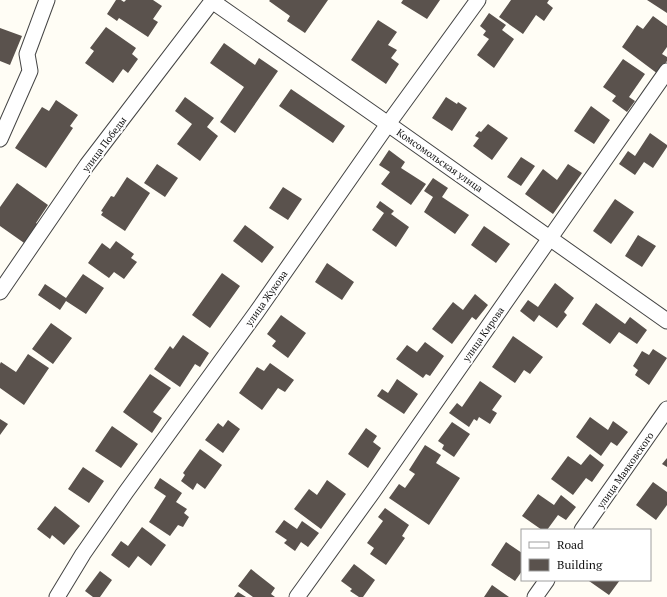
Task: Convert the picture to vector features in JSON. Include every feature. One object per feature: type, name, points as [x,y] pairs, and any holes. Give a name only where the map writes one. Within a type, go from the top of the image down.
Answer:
[{"type":"street","points":[[0,140],[30,71],[27,54],[47,0]]},
{"type":"street","name":"улица Жукова","points":[[57,597],[83,554],[126,492],[256,313],[388,124],[478,0]]},
{"type":"street","name":"Комсомольская улица","points":[[212,1],[667,321]]},
{"type":"street","name":"улица Победы","points":[[0,292],[87,165],[212,1]]},
{"type":"street","name":"улица Кирова","points":[[297,597],[372,493],[667,71]]},
{"type":"street","name":"улица Маяковского","points":[[583,529],[667,409]]},
{"type":"street","points":[[535,597],[546,581]]},
{"type":"building","points":[[116,0],[121,0],[124,2],[126,0],[153,0],[162,6],[153,19],[158,22],[148,37],[119,18],[117,21],[107,14]]},
{"type":"building","points":[[328,0],[305,33],[287,21],[290,16],[269,1]]},
{"type":"building","points":[[403,0],[440,0],[427,19],[401,3]]},
{"type":"building","points":[[511,0],[549,0],[547,3],[553,8],[544,21],[536,15],[523,34],[499,17]]},
{"type":"building","points":[[647,0],[667,0],[667,13]]},
{"type":"building","points":[[489,13],[506,25],[502,30],[514,39],[494,68],[477,55],[489,39],[483,35],[486,31],[480,26]]},
{"type":"building","points":[[653,16],[667,26],[667,47],[662,54],[667,57],[667,61],[658,74],[622,47],[637,25],[643,29]]},
{"type":"building","points":[[378,20],[397,32],[388,45],[397,50],[391,58],[399,64],[386,84],[351,60]]},
{"type":"building","points":[[106,27],[136,48],[132,54],[138,59],[128,73],[123,69],[113,83],[85,63],[94,51],[90,48]]},
{"type":"building","points":[[0,28],[22,36],[10,65],[0,61]]},
{"type":"building","points":[[224,43],[255,65],[259,58],[278,71],[235,133],[220,122],[244,87],[210,63]]},
{"type":"building","points":[[623,59],[645,74],[629,97],[635,101],[627,112],[612,101],[616,96],[603,87]]},
{"type":"building","points":[[291,89],[345,126],[333,143],[279,106]]},
{"type":"building","points":[[185,97],[214,118],[207,127],[218,136],[200,161],[177,144],[192,124],[175,111]]},
{"type":"building","points":[[446,97],[467,108],[452,131],[432,118]]},
{"type":"building","points":[[56,100],[78,115],[70,126],[73,128],[46,168],[15,148],[42,107],[49,111]]},
{"type":"building","points":[[591,106],[610,120],[594,144],[574,131]]},
{"type":"building","points":[[488,124],[508,138],[492,160],[473,146],[479,138],[475,136]]},
{"type":"building","points":[[650,133],[667,145],[667,147],[653,168],[644,162],[635,175],[619,164],[628,151],[635,156]]},
{"type":"building","points":[[389,150],[405,162],[401,168],[426,184],[411,205],[381,184],[390,172],[379,165]]},
{"type":"building","points":[[521,157],[535,166],[521,186],[507,177]]},
{"type":"building","points":[[157,164],[178,178],[165,197],[144,183]]},
{"type":"building","points":[[568,164],[582,173],[553,214],[525,194],[543,169],[557,180]]},
{"type":"building","points":[[127,177],[150,193],[125,231],[101,215],[103,212],[101,211],[111,196],[114,197]]},
{"type":"building","points":[[433,178],[448,188],[442,197],[469,215],[455,234],[424,212],[433,197],[424,191]]},
{"type":"building","points":[[17,183],[48,205],[36,223],[40,226],[27,245],[0,226],[0,207]]},
{"type":"building","points":[[283,187],[302,199],[288,220],[269,208]]},
{"type":"building","points":[[615,199],[634,212],[611,244],[593,231]]},
{"type":"building","points":[[380,201],[394,211],[391,214],[409,227],[396,247],[372,230],[384,213],[376,207]]},
{"type":"building","points":[[245,225],[274,247],[262,263],[233,241]]},
{"type":"building","points":[[484,226],[510,244],[496,263],[471,245]]},
{"type":"building","points":[[638,235],[656,246],[642,267],[625,256]]},
{"type":"building","points":[[116,241],[134,254],[131,258],[137,262],[124,279],[114,272],[109,278],[88,263],[102,243],[110,249]]},
{"type":"building","points":[[327,263],[354,282],[342,300],[315,282]]},
{"type":"building","points":[[222,273],[240,286],[210,328],[192,315]]},
{"type":"building","points":[[83,274],[104,288],[86,314],[66,301],[60,310],[38,295],[45,284],[66,298]]},
{"type":"building","points":[[555,283],[574,298],[564,312],[567,315],[557,328],[539,315],[534,322],[520,311],[528,300],[538,307]]},
{"type":"building","points":[[475,294],[488,305],[476,320],[472,317],[452,344],[432,329],[453,302],[463,310]]},
{"type":"building","points":[[596,303],[625,324],[630,317],[647,330],[637,344],[619,332],[610,344],[582,324]]},
{"type":"building","points":[[281,315],[306,333],[288,358],[272,346],[276,341],[267,334]]},
{"type":"building","points":[[51,323],[72,338],[53,364],[32,349]]},
{"type":"building","points":[[183,335],[209,353],[200,367],[195,364],[180,387],[154,369],[170,346],[173,349]]},
{"type":"building","points":[[513,336],[543,357],[530,374],[524,370],[515,383],[492,367]]},
{"type":"building","points":[[425,342],[444,356],[430,376],[426,374],[423,378],[396,359],[407,345],[417,352]]},
{"type":"building","points":[[653,349],[667,358],[649,385],[635,375],[638,370],[633,366],[642,351],[649,355]]},
{"type":"building","points":[[28,354],[49,368],[24,405],[0,388],[0,364],[1,362],[16,372]]},
{"type":"building","points":[[270,363],[294,380],[285,392],[278,388],[262,410],[239,393],[257,367],[264,371]]},
{"type":"building","points":[[150,374],[171,388],[153,412],[162,418],[152,433],[123,412]]},
{"type":"building","points":[[397,379],[418,394],[404,414],[377,396],[382,389],[388,393]]},
{"type":"building","points":[[480,381],[502,396],[492,410],[497,413],[490,424],[479,417],[477,421],[474,419],[469,427],[449,413],[457,403],[462,407]]},
{"type":"building","points":[[590,417],[608,430],[613,421],[628,432],[617,446],[611,442],[601,456],[576,437]]},
{"type":"building","points":[[0,419],[8,424],[0,435]]},
{"type":"building","points":[[228,420],[240,429],[223,453],[205,440],[218,423],[223,427]]},
{"type":"building","points":[[452,422],[470,434],[454,457],[442,449],[444,445],[438,441]]},
{"type":"building","points":[[112,426],[138,444],[121,468],[95,451]]},
{"type":"building","points":[[366,428],[377,436],[373,442],[381,448],[368,468],[348,454]]},
{"type":"building","points":[[425,445],[441,455],[436,463],[460,478],[429,525],[389,498],[399,484],[405,488],[415,474],[409,470]]},
{"type":"building","points":[[200,449],[222,465],[205,489],[197,483],[193,490],[181,481],[185,475],[183,473]]},
{"type":"building","points":[[590,454],[604,465],[592,482],[586,478],[573,495],[551,479],[568,456],[581,465]]},
{"type":"building","points":[[667,458],[667,467],[662,464]]},
{"type":"building","points":[[83,467],[104,481],[89,503],[68,489]]},
{"type":"building","points":[[160,478],[182,493],[176,502],[187,509],[184,513],[189,517],[183,527],[178,525],[170,536],[149,522],[166,496],[154,488]]},
{"type":"building","points":[[327,480],[346,494],[321,529],[294,509],[309,489],[317,495]]},
{"type":"building","points":[[653,482],[667,492],[667,505],[656,520],[636,505]]},
{"type":"building","points":[[538,494],[554,505],[561,495],[576,507],[566,520],[558,515],[548,529],[541,529],[522,516]]},
{"type":"building","points":[[55,506],[80,526],[64,545],[52,535],[50,539],[37,529]]},
{"type":"building","points":[[385,508],[409,525],[402,536],[405,538],[386,565],[370,554],[374,548],[367,543],[383,521],[378,517]]},
{"type":"building","points":[[284,520],[297,529],[302,521],[319,533],[308,547],[301,542],[295,551],[284,543],[287,540],[275,532]]},
{"type":"building","points":[[142,527],[166,545],[151,566],[138,556],[129,568],[111,555],[121,541],[128,546]]},
{"type":"building","points":[[506,542],[521,552],[521,572],[515,581],[491,565]]},
{"type":"building","points":[[354,564],[375,580],[363,597],[359,597],[350,591],[352,589],[341,581]]},
{"type":"building","points":[[251,569],[275,588],[271,594],[275,597],[253,597],[238,586]]},
{"type":"building","points":[[100,571],[112,580],[100,597],[93,597],[85,591]]},
{"type":"building","points":[[589,581],[619,581],[609,595]]},
{"type":"building","points":[[492,585],[509,597],[484,597]]},
{"type":"building","points":[[238,592],[246,597],[234,597]]}]
